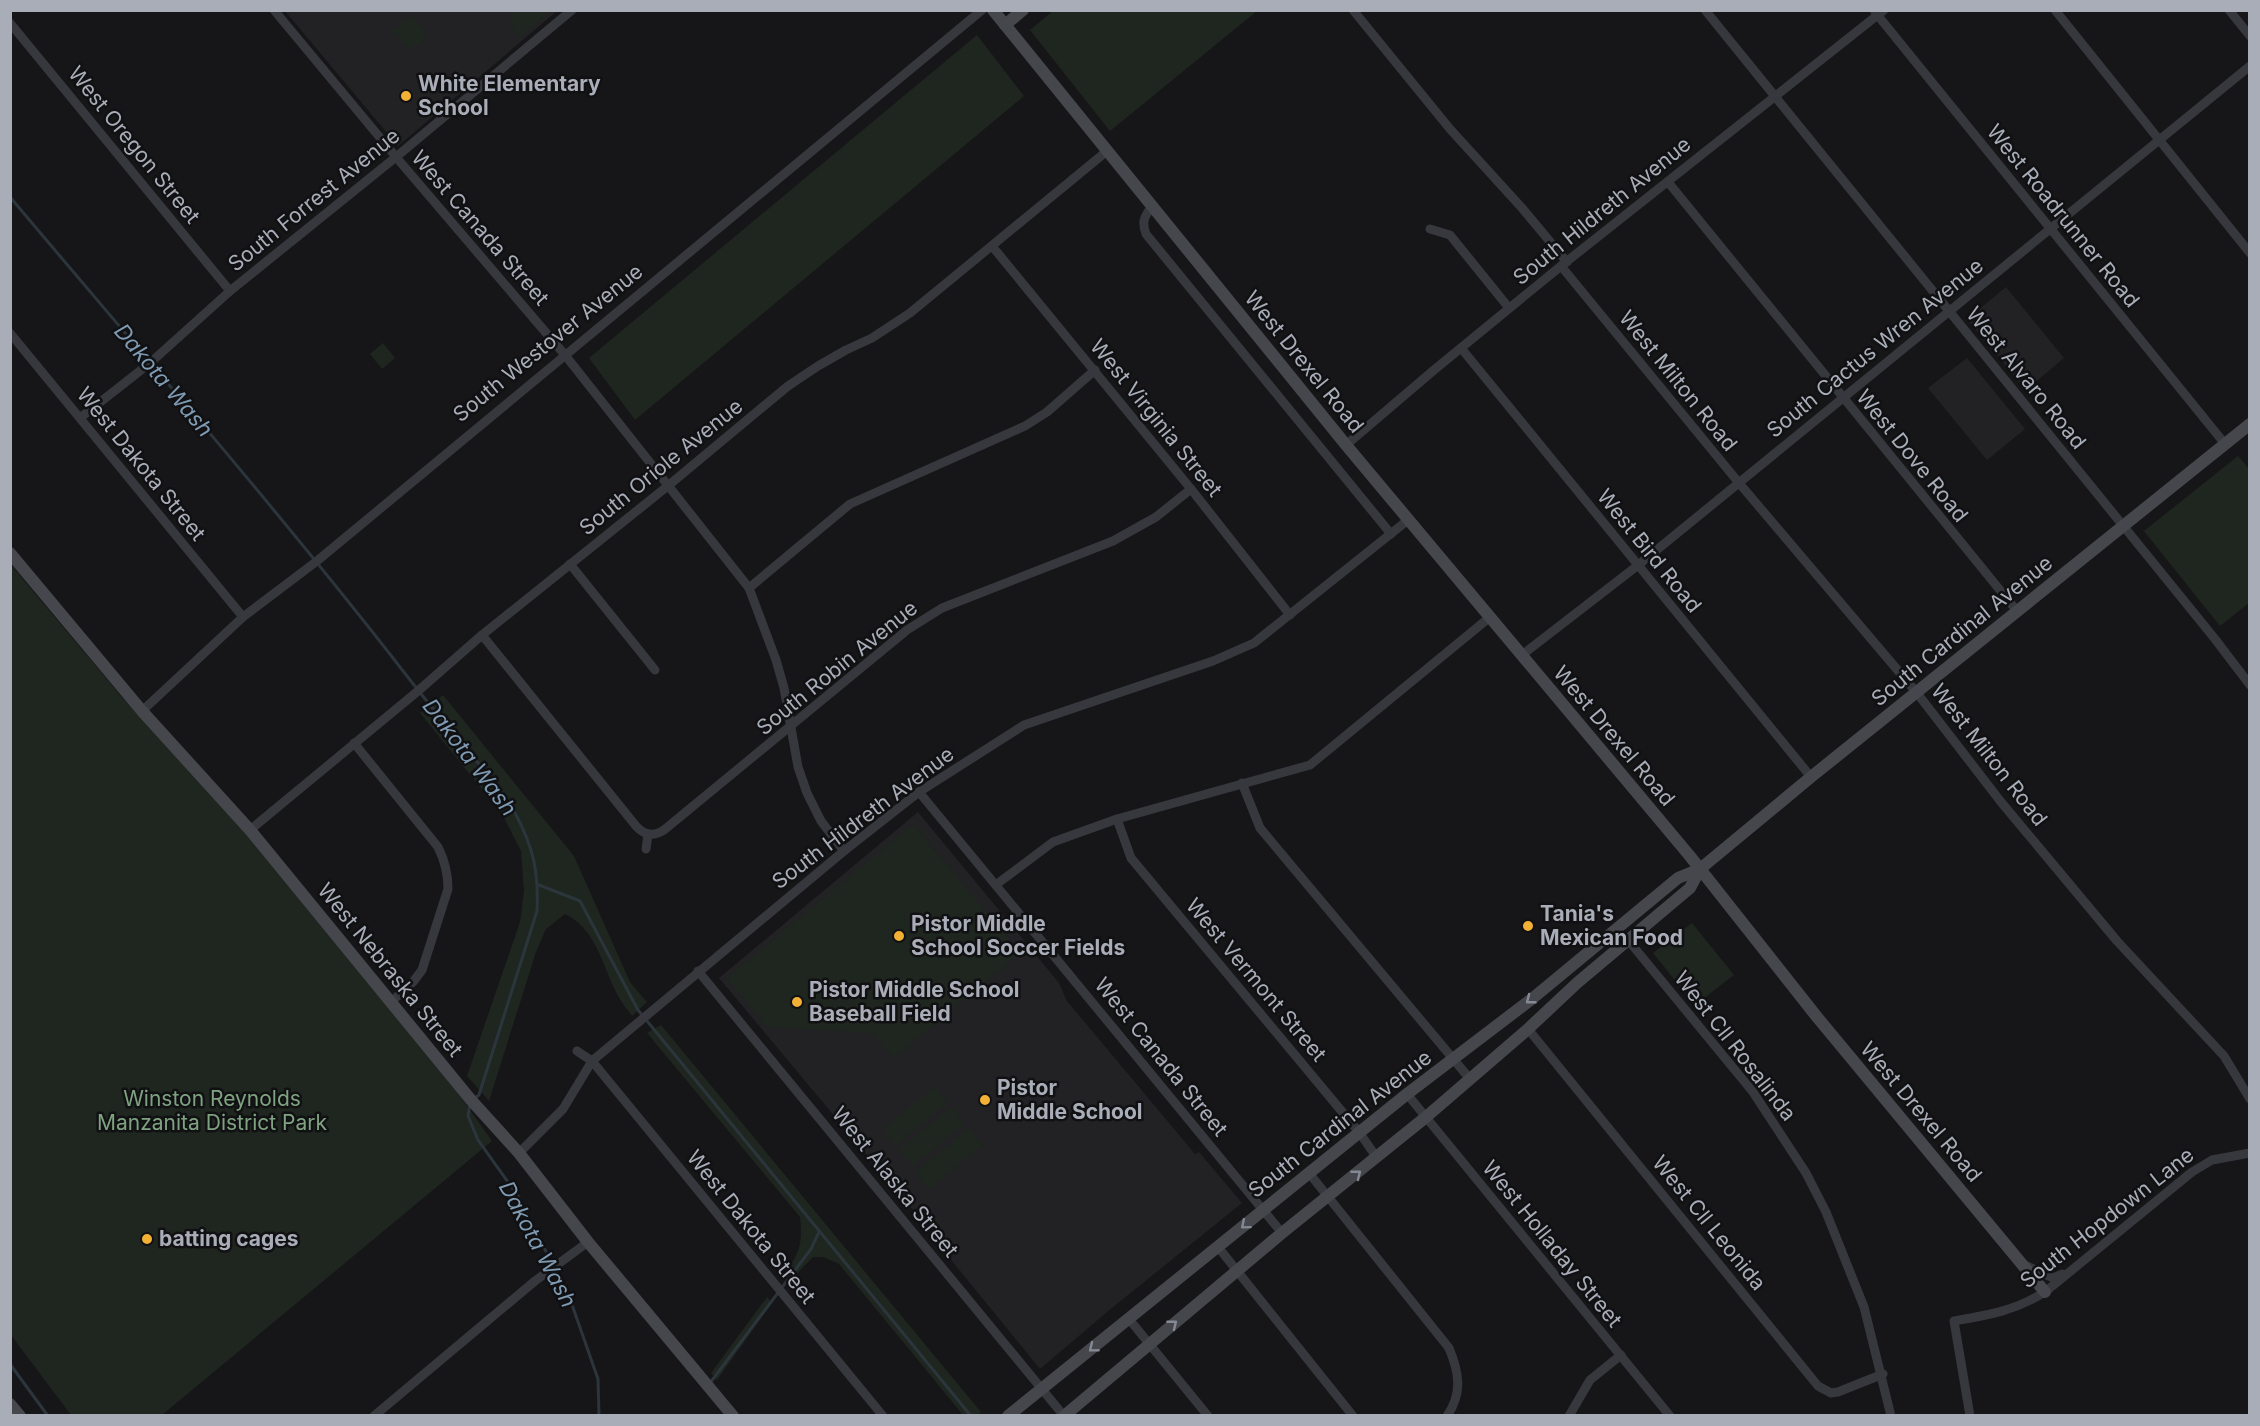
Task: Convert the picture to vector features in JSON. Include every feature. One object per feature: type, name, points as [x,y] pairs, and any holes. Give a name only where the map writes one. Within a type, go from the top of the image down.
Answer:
[{"type":"street","name":"West Canada Street","points":[[274,10],[565,355],[749,588],[784,688],[798,767],[813,808],[844,851]]},
{"type":"street","name":"South Forrest Avenue","points":[[80,418],[150,363],[230,291],[396,157],[572,10]]},
{"type":"street","name":"South Westover Avenue","points":[[142,711],[243,617],[317,561],[982,10]]},
{"type":"street","name":"West Drexel Road","points":[[993,10],[1346,445],[1700,869],[1824,1026],[2045,1292]]},
{"type":"street","points":[[1005,25],[1023,10]]},
{"type":"street","name":"West Milton Road","points":[[1353,10],[1450,129],[1522,208],[1739,483],[1917,693],[2001,802],[2117,940],[2224,1056],[2250,1099]]},
{"type":"street","name":"West Alvaro Road","points":[[1705,10],[2250,685]]},
{"type":"street","points":[[2055,10],[2250,253]]},
{"type":"street","points":[[2229,10],[2250,36]]},
{"type":"street","name":"South Hildreth Avenue","points":[[1346,445],[1509,308],[1878,12]]},
{"type":"street","name":"West Roadrunner Road","points":[[1878,12],[2225,444]]},
{"type":"street","name":"West Oregon Street","points":[[10,23],[230,291]]},
{"type":"street","name":"South Cactus Wren Avenue","points":[[1522,655],[1637,566],[2250,66]]},
{"type":"street","name":"South Oriole Avenue","points":[[250,830],[482,635],[788,386],[846,350],[872,338],[910,313],[1107,150]]},
{"type":"street","name":"West Dove Road","points":[[1668,182],[1842,399],[2017,611]]},
{"type":"street","name":"West Drexel Road","points":[[1152,206],[1144,217],[1143,225],[1146,234],[1391,534]]},
{"type":"street","points":[[1430,230],[1450,235],[1509,308]]},
{"type":"street","name":"West Virginia Street","points":[[992,246],[1095,370],[1290,615]]},
{"type":"street","name":"West Dakota Street","points":[[10,333],[243,617]]},
{"type":"street","name":"West Bird Road","points":[[1461,348],[1811,777]]},
{"type":"street","points":[[749,588],[850,504],[1024,426],[1047,412],[1095,370]]},
{"type":"street","name":"South Cardinal Avenue","points":[[1008,1416],[1359,1132],[1533,998],[1678,878],[1700,869],[2250,424]]},
{"type":"street","name":"South Robin Avenue","points":[[648,834],[664,830],[907,630],[942,608],[1113,541],[1156,517],[1191,489]]},
{"type":"street","name":"South Hildreth Avenue","points":[[519,1154],[563,1109],[592,1061],[698,971],[919,792],[1024,725],[1213,662],[1254,643],[1408,520]]},
{"type":"street","name":"West Nebraska Street","points":[[10,553],[142,711],[250,830],[392,1001],[471,1101],[519,1154],[588,1242],[733,1416]]},
{"type":"street","points":[[570,564],[655,670]]},
{"type":"street","points":[[997,884],[1053,842],[1117,819],[1310,765],[1490,617]]},
{"type":"street","points":[[482,635],[636,826],[648,834],[646,849]]},
{"type":"street","points":[[354,743],[438,847],[445,861],[448,876],[448,890],[422,970],[413,982],[392,1001]]},
{"type":"street","points":[[1242,783],[1260,828],[1470,1079]]},
{"type":"street","name":"West Canada Street","points":[[919,792],[1282,1233]]},
{"type":"street","name":"West Vermont Street","points":[[1117,819],[1131,858],[1359,1132],[1377,1158]]},
{"type":"street","name":"South Cardinal Avenue","points":[[1064,1415],[1282,1233],[1426,1117],[1690,888],[1700,869]]},
{"type":"street","name":"West Cll Rosalinda","points":[[1628,940],[1753,1092],[1806,1173],[1826,1212],[1864,1307],[1883,1374],[1891,1416]]},
{"type":"street","name":"West Alaska Street","points":[[698,971],[1064,1415]]},
{"type":"street","name":"West Cll Leonida","points":[[1528,1029],[1818,1386],[1831,1392],[1838,1392],[1883,1374]]},
{"type":"street","name":"West Dakota Street","points":[[577,1051],[592,1061],[883,1416]]},
{"type":"street","name":"West Holladay Street","points":[[1407,1094],[1670,1416]]},
{"type":"street","name":"South Hopdown Lane","points":[[1970,1416],[1954,1321],[2022,1306],[2045,1292],[2192,1172],[2212,1160],[2250,1153]]},
{"type":"street","points":[[1309,1173],[1449,1348],[1458,1368],[1458,1389],[1447,1416]]},
{"type":"street","points":[[374,1416],[535,1281],[588,1242]]},
{"type":"street","points":[[1218,1247],[1353,1416]]},
{"type":"street","points":[[2020,1262],[2053,1278],[2070,1272]]},
{"type":"street","points":[[1130,1319],[1209,1416]]},
{"type":"street","points":[[1569,1416],[1590,1380],[1621,1355]]},
{"type":"street","points":[[10,1404],[20,1416]]},
{"type":"shaded area","name":"White Elementary School","points":[[285,11],[557,11],[398,146]]},
{"type":"shaded area","points":[[2006,287],[2064,358],[2026,390],[1967,319]]},
{"type":"shaded area","points":[[1967,358],[2025,429],[1987,460],[1928,388]]},
{"type":"shaded area","name":"Pistor Middle School","points":[[918,812],[1059,983],[1067,1001],[1195,1154],[1199,1152],[1242,1203],[1040,1369],[939,1245],[938,1240],[719,978]]},
{"type":"green space","points":[[512,10],[550,11],[519,37],[512,28]]},
{"type":"green space","points":[[1053,11],[1257,11],[1110,131],[1030,30]]},
{"type":"green space","points":[[411,16],[428,34],[419,45],[409,49],[393,31]]},
{"type":"green space","points":[[977,35],[1024,96],[635,420],[589,358]]},
{"type":"green space","points":[[383,343],[395,358],[382,369],[370,354]]},
{"type":"green space","points":[[2238,456],[2249,469],[2249,603],[2220,626],[2144,531]]},
{"type":"green space","name":"Winston Reynolds Manzanita District Park","points":[[11,565],[121,696],[245,832],[458,1093],[492,1141],[162,1415],[71,1415],[11,1335]]},
{"type":"green space","points":[[443,695],[574,856],[630,982],[647,1002],[632,1016],[618,995],[591,938],[576,921],[565,914],[546,929],[536,952],[489,1101],[467,1076],[520,922],[524,891],[521,851],[502,814],[420,713]]},
{"type":"green space","name":"Pistor Middle School Soccer Fields","points":[[913,824],[1020,953],[894,1058],[873,1033],[767,1027],[727,978]]},
{"type":"green space","points":[[1692,923],[1734,975],[1695,1005],[1653,953]]},
{"type":"green space","points":[[661,1025],[981,1412],[978,1415],[963,1415],[839,1264],[823,1257],[813,1257],[788,1283],[782,1277],[792,1262],[800,1243],[800,1217],[647,1033]]},
{"type":"green space","points":[[935,1086],[948,1103],[896,1145],[883,1129]]},
{"type":"green space","points":[[952,1107],[965,1123],[913,1166],[899,1150]]},
{"type":"green space","points":[[969,1128],[983,1145],[929,1189],[915,1172]]},
{"type":"green space","points":[[767,1297],[772,1303],[717,1380],[711,1373]]},
{"type":"waterway","name":"Dakota Wash","points":[[10,197],[347,599],[496,784],[521,824],[536,871],[537,911],[479,1095],[473,1099]]},
{"type":"waterway","points":[[539,885],[580,901],[638,1010],[971,1416]]},
{"type":"waterway","name":"Dakota Wash","points":[[470,1104],[468,1116],[478,1140],[518,1196],[570,1299],[598,1379],[599,1416]]},
{"type":"waterway","points":[[710,1383],[811,1249],[819,1232]]},
{"type":"waterway","points":[[10,1364],[48,1416]]},
{"type":"place","name":"White Elementary School","points":[[406,96]]},
{"type":"place","name":"Tania's Mexican Food","points":[[1528,926]]},
{"type":"place","name":"Pistor Middle School Soccer Fields","points":[[899,936]]},
{"type":"place","name":"Pistor Middle School Baseball Field","points":[[797,1002]]},
{"type":"place","name":"Pistor Middle School","points":[[985,1100]]},
{"type":"place","name":"batting cages","points":[[147,1239]]}]
